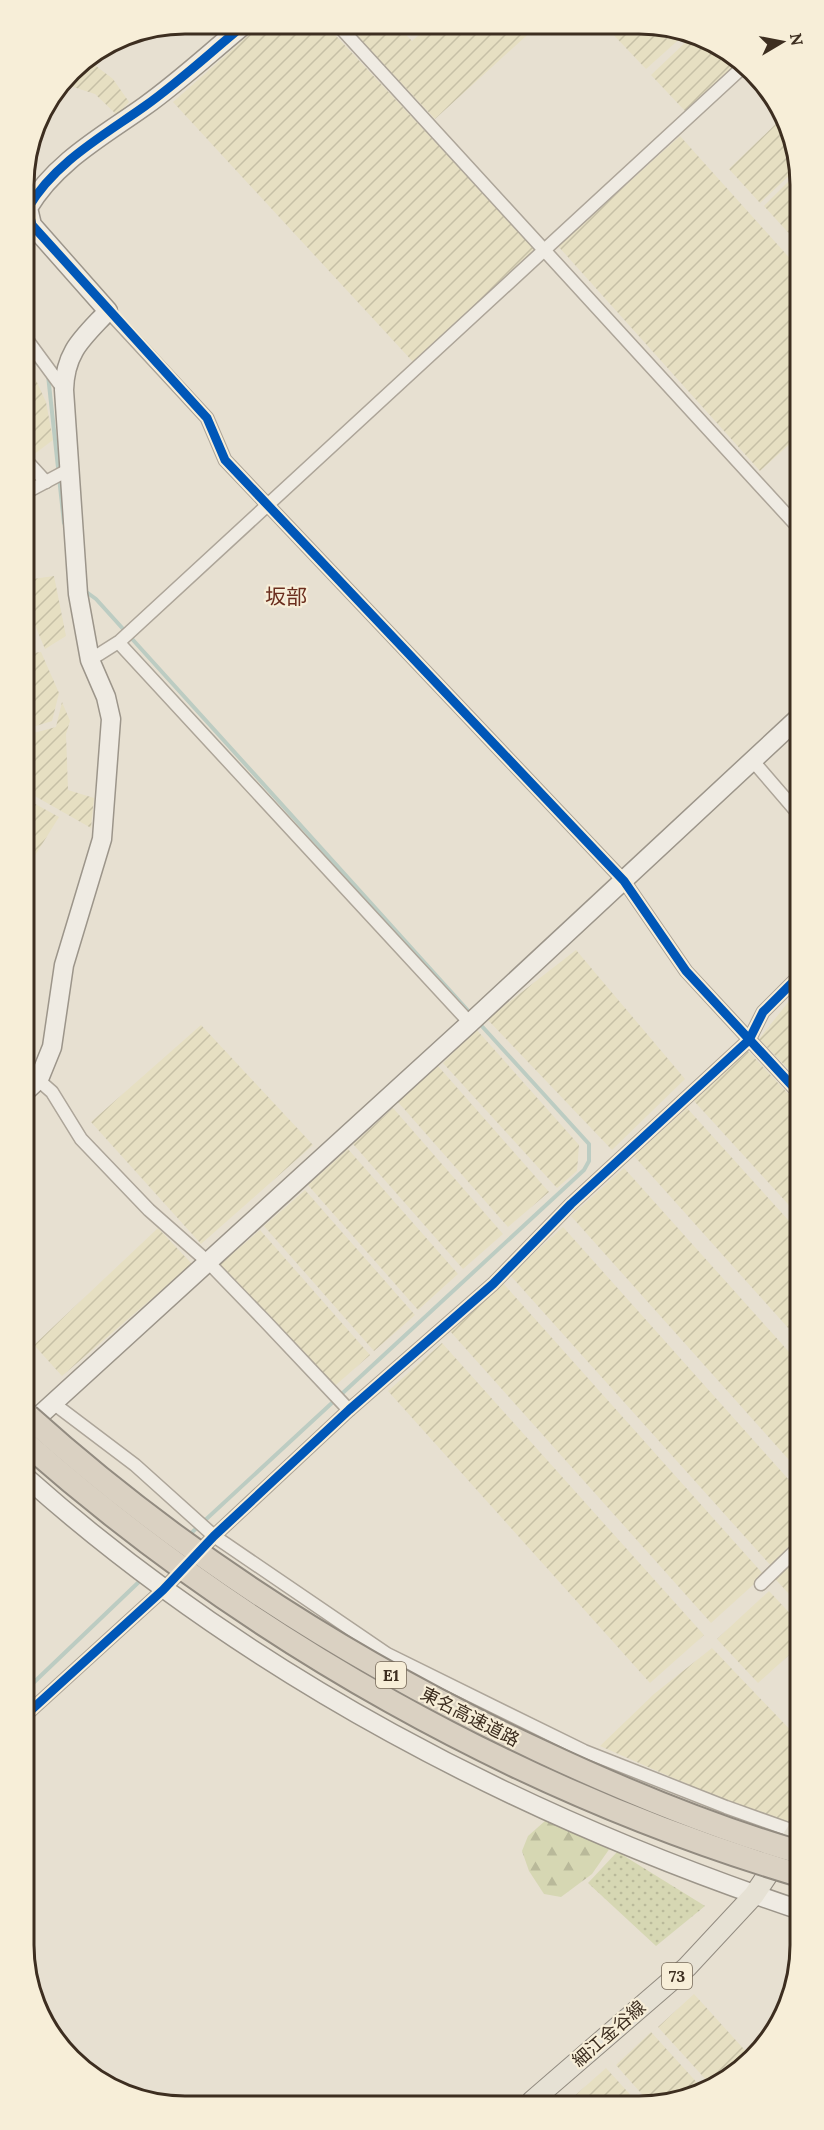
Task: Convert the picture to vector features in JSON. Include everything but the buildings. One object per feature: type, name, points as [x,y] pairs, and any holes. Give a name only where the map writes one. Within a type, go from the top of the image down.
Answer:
[{"type":"highway","name":"東名高速道路","points":[[34,1422],[70,1455],[193,1550],[309,1628],[398,1679],[483,1725],[596,1778],[674,1810],[789,1836]]},
{"type":"highway","name":"東名高速道路","points":[[34,1450],[97,1503],[187,1571],[249,1615],[372,1690],[462,1738],[594,1800],[723,1850],[789,1871]]},
{"type":"main road","name":"細江金谷線","points":[[538,2096],[687,1967],[754,1895],[789,1849]]},
{"type":"street","points":[[35,196],[87,144],[146,105],[233,34]]},
{"type":"street","points":[[346,34],[790,518]]},
{"type":"street","points":[[90,660],[132,631],[737,72]]},
{"type":"street","points":[[35,228],[108,312],[207,418],[225,460],[624,881],[686,970],[789,1083]]},
{"type":"street","points":[[34,1075],[52,1047],[63,965],[102,839],[111,719],[106,697],[90,660],[78,586],[68,470],[64,370],[74,348],[108,312]]},
{"type":"street","points":[[35,350],[64,390]]},
{"type":"street","points":[[35,468],[49,480]]},
{"type":"street","points":[[35,488],[68,470]]},
{"type":"street","points":[[119,642],[475,1019]]},
{"type":"street","points":[[34,1420],[475,1019],[790,726]]},
{"type":"street","points":[[753,761],[790,804]]},
{"type":"street","points":[[34,1706],[151,1580],[210,1533],[346,1407],[493,1284],[570,1204],[749,1040],[763,1012],[790,985]]},
{"type":"street","points":[[34,1082],[52,1092],[81,1139],[149,1210],[208,1262],[346,1407]]},
{"type":"street","points":[[53,1403],[135,1465],[210,1533],[387,1654],[584,1751],[789,1835]]},
{"type":"street","points":[[34,1484],[151,1580],[268,1660],[364,1719],[499,1788],[644,1853],[789,1906]]},
{"type":"street","points":[[761,1584],[789,1557]]},
{"type":"shaded area","points":[[250,34],[334,34],[536,250],[414,363],[173,102]]},
{"type":"shaded area","points":[[355,34],[405,34],[412,41],[420,34],[528,34],[435,119]]},
{"type":"shaded area","points":[[613,34],[638,34],[678,40],[646,69]]},
{"type":"shaded area","points":[[685,42],[714,55],[732,68],[685,111],[651,75]]},
{"type":"shaded area","points":[[95,65],[113,79],[129,102],[117,115],[95,94],[72,86]]},
{"type":"shaded area","points":[[776,124],[784,146],[789,176],[760,203],[729,169]]},
{"type":"shaded area","points":[[680,136],[790,258],[790,444],[760,471],[558,246]]},
{"type":"shaded area","points":[[789,181],[790,234],[764,206]]},
{"type":"shaded area","points":[[35,378],[46,402],[53,440],[35,454]]},
{"type":"shaded area","points":[[54,576],[66,636],[45,649],[35,625],[35,579]]},
{"type":"shaded area","points":[[41,652],[59,693],[52,721],[35,726],[35,653]]},
{"type":"shaded area","points":[[62,702],[70,721],[66,734],[68,790],[94,798],[91,828],[35,796],[35,733],[56,727]]},
{"type":"shaded area","points":[[35,804],[59,817],[35,856]]},
{"type":"shaded area","points":[[576,950],[685,1079],[612,1150],[487,1019]]},
{"type":"shaded area","points":[[790,1000],[789,1070],[759,1039]]},
{"type":"shaded area","points":[[201,1025],[313,1145],[201,1244],[91,1122]]},
{"type":"shaded area","points":[[476,1029],[579,1145],[577,1171],[557,1188],[443,1063]]},
{"type":"shaded area","points":[[747,1050],[789,1095],[789,1206],[694,1101]]},
{"type":"shaded area","points":[[438,1066],[549,1192],[508,1227],[398,1102]]},
{"type":"shaded area","points":[[393,1108],[503,1234],[463,1269],[353,1144]]},
{"type":"shaded area","points":[[687,1108],[789,1221],[789,1329],[634,1156]]},
{"type":"shaded area","points":[[348,1149],[458,1274],[418,1310],[308,1185]]},
{"type":"shaded area","points":[[624,1168],[789,1352],[789,1460],[571,1216]]},
{"type":"shaded area","points":[[305,1190],[415,1315],[374,1351],[264,1226]]},
{"type":"shaded area","points":[[563,1227],[789,1480],[789,1594],[768,1571],[772,1567],[510,1275]]},
{"type":"shaded area","points":[[158,1228],[192,1264],[62,1376],[34,1345]]},
{"type":"shaded area","points":[[260,1230],[370,1355],[329,1391],[219,1265]]},
{"type":"shaded area","points":[[502,1282],[764,1575],[711,1623],[449,1330]]},
{"type":"shaded area","points":[[442,1343],[704,1635],[650,1683],[388,1391]]},
{"type":"shaded area","points":[[769,1591],[789,1613],[789,1655],[758,1683],[717,1639]]},
{"type":"shaded area","points":[[712,1648],[789,1729],[789,1829],[600,1746],[654,1694]]},
{"type":"shaded area","points":[[694,1994],[745,2051],[722,2070],[706,2079],[658,2027]]},
{"type":"shaded area","points":[[651,2032],[698,2083],[678,2090],[643,2095],[616,2065]]},
{"type":"shaded area","points":[[606,2068],[631,2096],[574,2096]]},
{"type":"green space","points":[[554,1813],[610,1848],[592,1874],[561,1897],[544,1894],[529,1871],[522,1851],[528,1836]]},
{"type":"green space","points":[[617,1852],[705,1906],[656,1946],[588,1883]]},
{"type":"waterway","points":[[35,361],[39,365]]},
{"type":"waterway","points":[[48,375],[64,523]]},
{"type":"waterway","points":[[85,591],[96,599],[472,1015]]},
{"type":"waterway","points":[[188,1536],[584,1170],[589,1161],[589,1144],[479,1023]]},
{"type":"waterway","points":[[34,1682],[143,1578]]},
{"type":"cycle path","points":[[35,198],[66,163],[158,96],[233,34]]},
{"type":"cycle path","points":[[35,228],[207,418],[225,460],[624,881],[686,971],[789,1083]]},
{"type":"cycle path","points":[[34,1707],[163,1590],[214,1536],[349,1410],[493,1284],[571,1204],[749,1040],[763,1012],[790,985]]},
{"type":"district","name":"坂部","points":[[286,597]]}]
